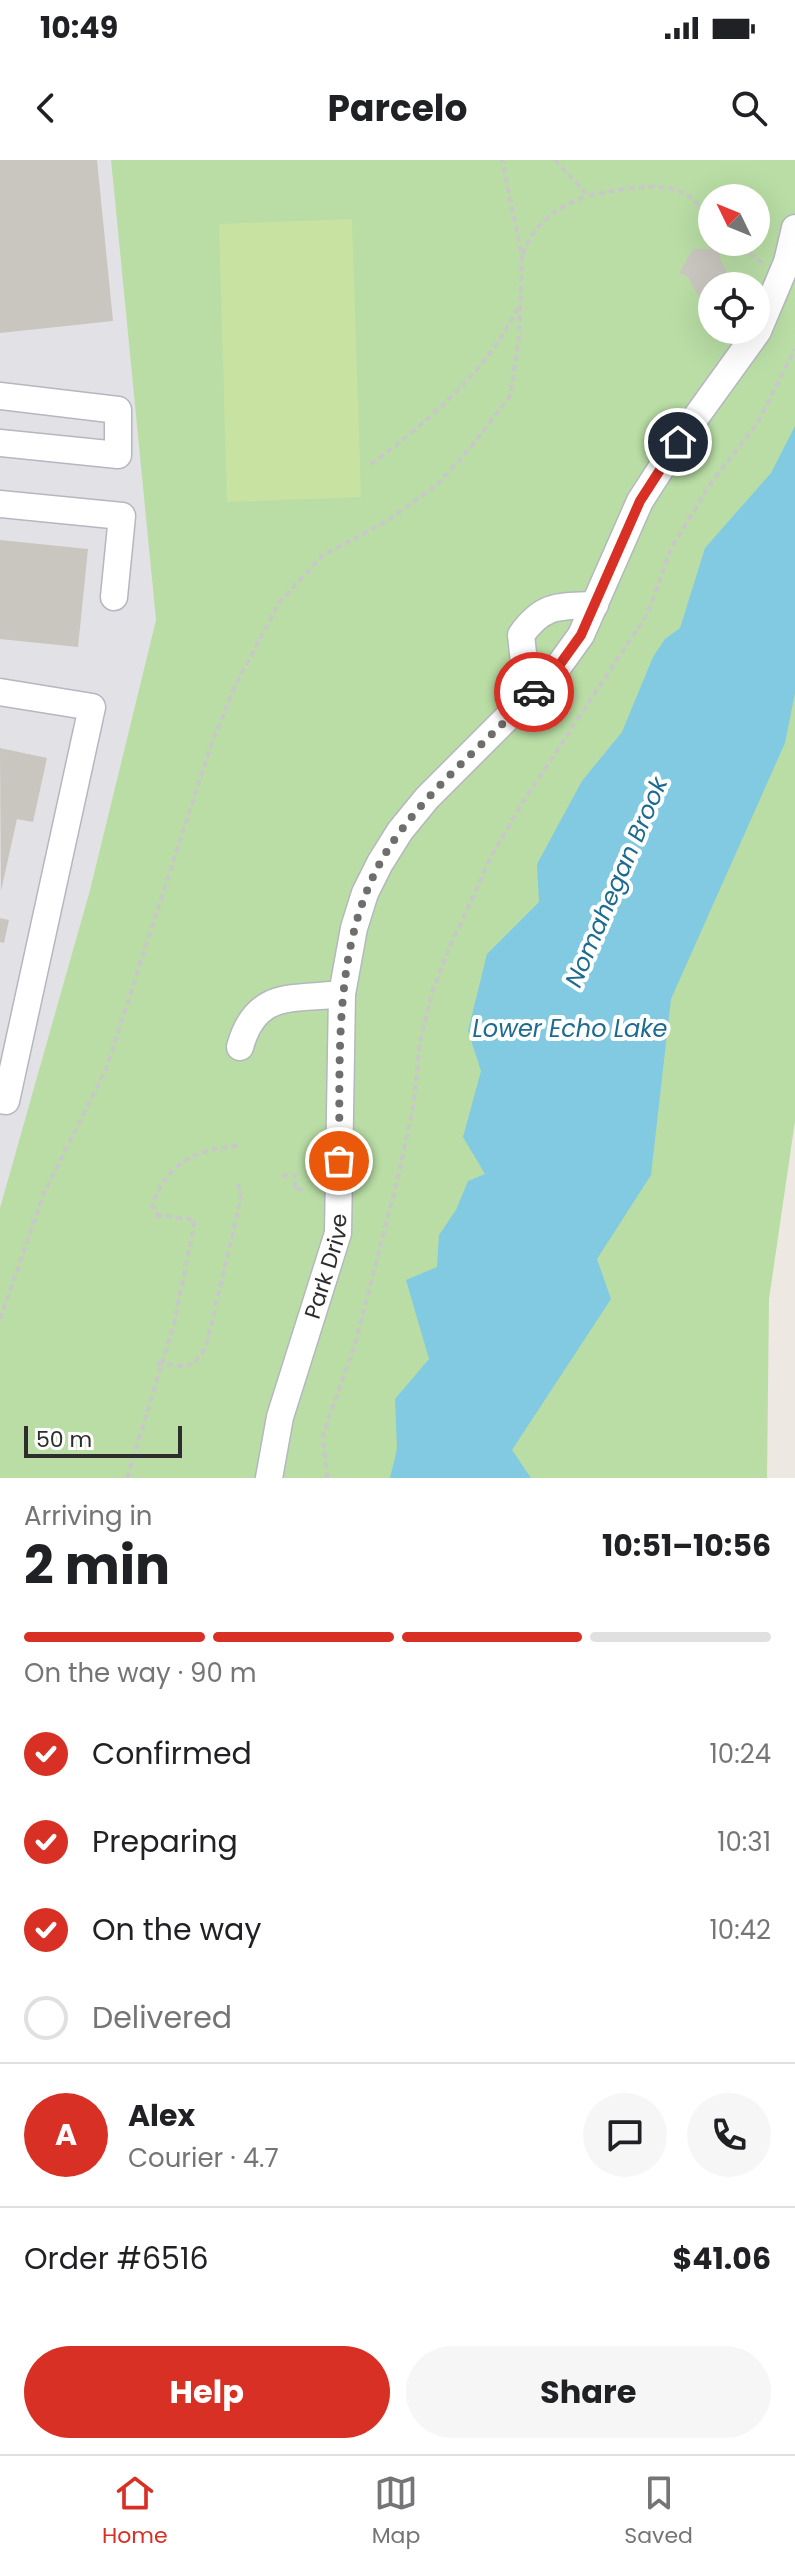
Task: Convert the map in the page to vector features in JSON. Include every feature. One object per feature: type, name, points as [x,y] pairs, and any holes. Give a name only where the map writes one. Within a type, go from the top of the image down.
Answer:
[{"type":"street","name":"Park Drive","points":[[269,1478],[280,1417],[338,1233],[342,994],[354,928],[365,893],[400,831],[427,798],[528,699],[558,667],[581,635],[640,501],[678,442],[758,331],[787,262],[795,228]]},
{"type":"street","points":[[0,396],[118,410],[118,455],[0,443]]},
{"type":"street","points":[[0,504],[122,516],[114,597]]},
{"type":"street","points":[[528,699],[521,635],[533,617],[556,606],[595,605]]},
{"type":"street","points":[[0,692],[92,707],[6,1101],[0,1100]]},
{"type":"street","points":[[240,1047],[253,1015],[264,1005],[280,999],[342,994]]},
{"type":"path","points":[[0,1319],[44,1193],[106,1069],[211,745],[235,686],[279,603],[322,556],[385,522],[436,486],[510,396],[519,338],[522,256],[502,160]]},
{"type":"path","points":[[555,160],[588,196]]},
{"type":"path","points":[[522,256],[527,243],[545,220],[568,202],[588,196],[658,186],[688,195],[698,206]]},
{"type":"path","points":[[371,464],[418,426],[467,379],[510,325],[519,305]]},
{"type":"path","points":[[327,1478],[323,1435],[363,1312],[413,1108],[420,1042],[432,993],[448,951],[500,842],[523,802],[648,613],[671,549],[709,486],[758,422],[795,349]]},
{"type":"path","points":[[127,1478],[158,1363],[174,1324],[195,1220],[158,1216],[152,1205],[157,1191],[183,1161],[211,1149],[238,1146]]},
{"type":"path","points":[[282,1176],[295,1175],[295,1190],[306,1189]]},
{"type":"path","points":[[158,1363],[194,1364],[206,1347],[241,1198],[238,1184]]},
{"type":"shaded area","points":[[0,160],[111,160],[156,620],[90,890],[0,1208]]},
{"type":"green space","points":[[111,160],[795,160],[795,1121],[769,1299],[767,1478],[0,1478],[0,1208],[90,890],[156,620]]},
{"type":"green space","points":[[352,219],[361,497],[227,502],[219,224]]},
{"type":"water","name":"Lower Echo Lake","points":[[795,426],[795,693],[785,743],[671,999],[651,1175],[597,1259],[611,1299],[512,1450],[531,1478],[390,1478],[397,1449],[395,1399],[429,1359],[406,1280],[437,1267],[439,1235],[456,1210],[468,1181],[485,1174],[463,1137],[481,1071],[468,1031],[487,954],[539,902],[537,864],[582,781],[622,732],[653,657],[665,639],[680,628],[705,548],[771,473]]},
{"type":"building","points":[[0,160],[97,160],[113,321],[0,333]]},
{"type":"building","points":[[693,249],[698,249],[698,256],[720,256],[727,272],[698,272],[698,296],[688,277],[679,273]]},
{"type":"building","points":[[0,540],[88,549],[78,647],[0,639]]},
{"type":"building","points":[[0,748],[47,758],[33,822],[17,819],[1,891]]},
{"type":"building","points":[[0,918],[9,920],[4,943],[0,942]]},
{"type":"way so far","points":[[339,1161],[342,994],[354,928],[365,893],[400,831],[427,798],[534,692]]},
{"type":"route","points":[[534,692],[558,667],[581,635],[640,501],[678,442]]},
{"type":"water label","name":"Nomahegan Brook","points":[[616,882]]}]
